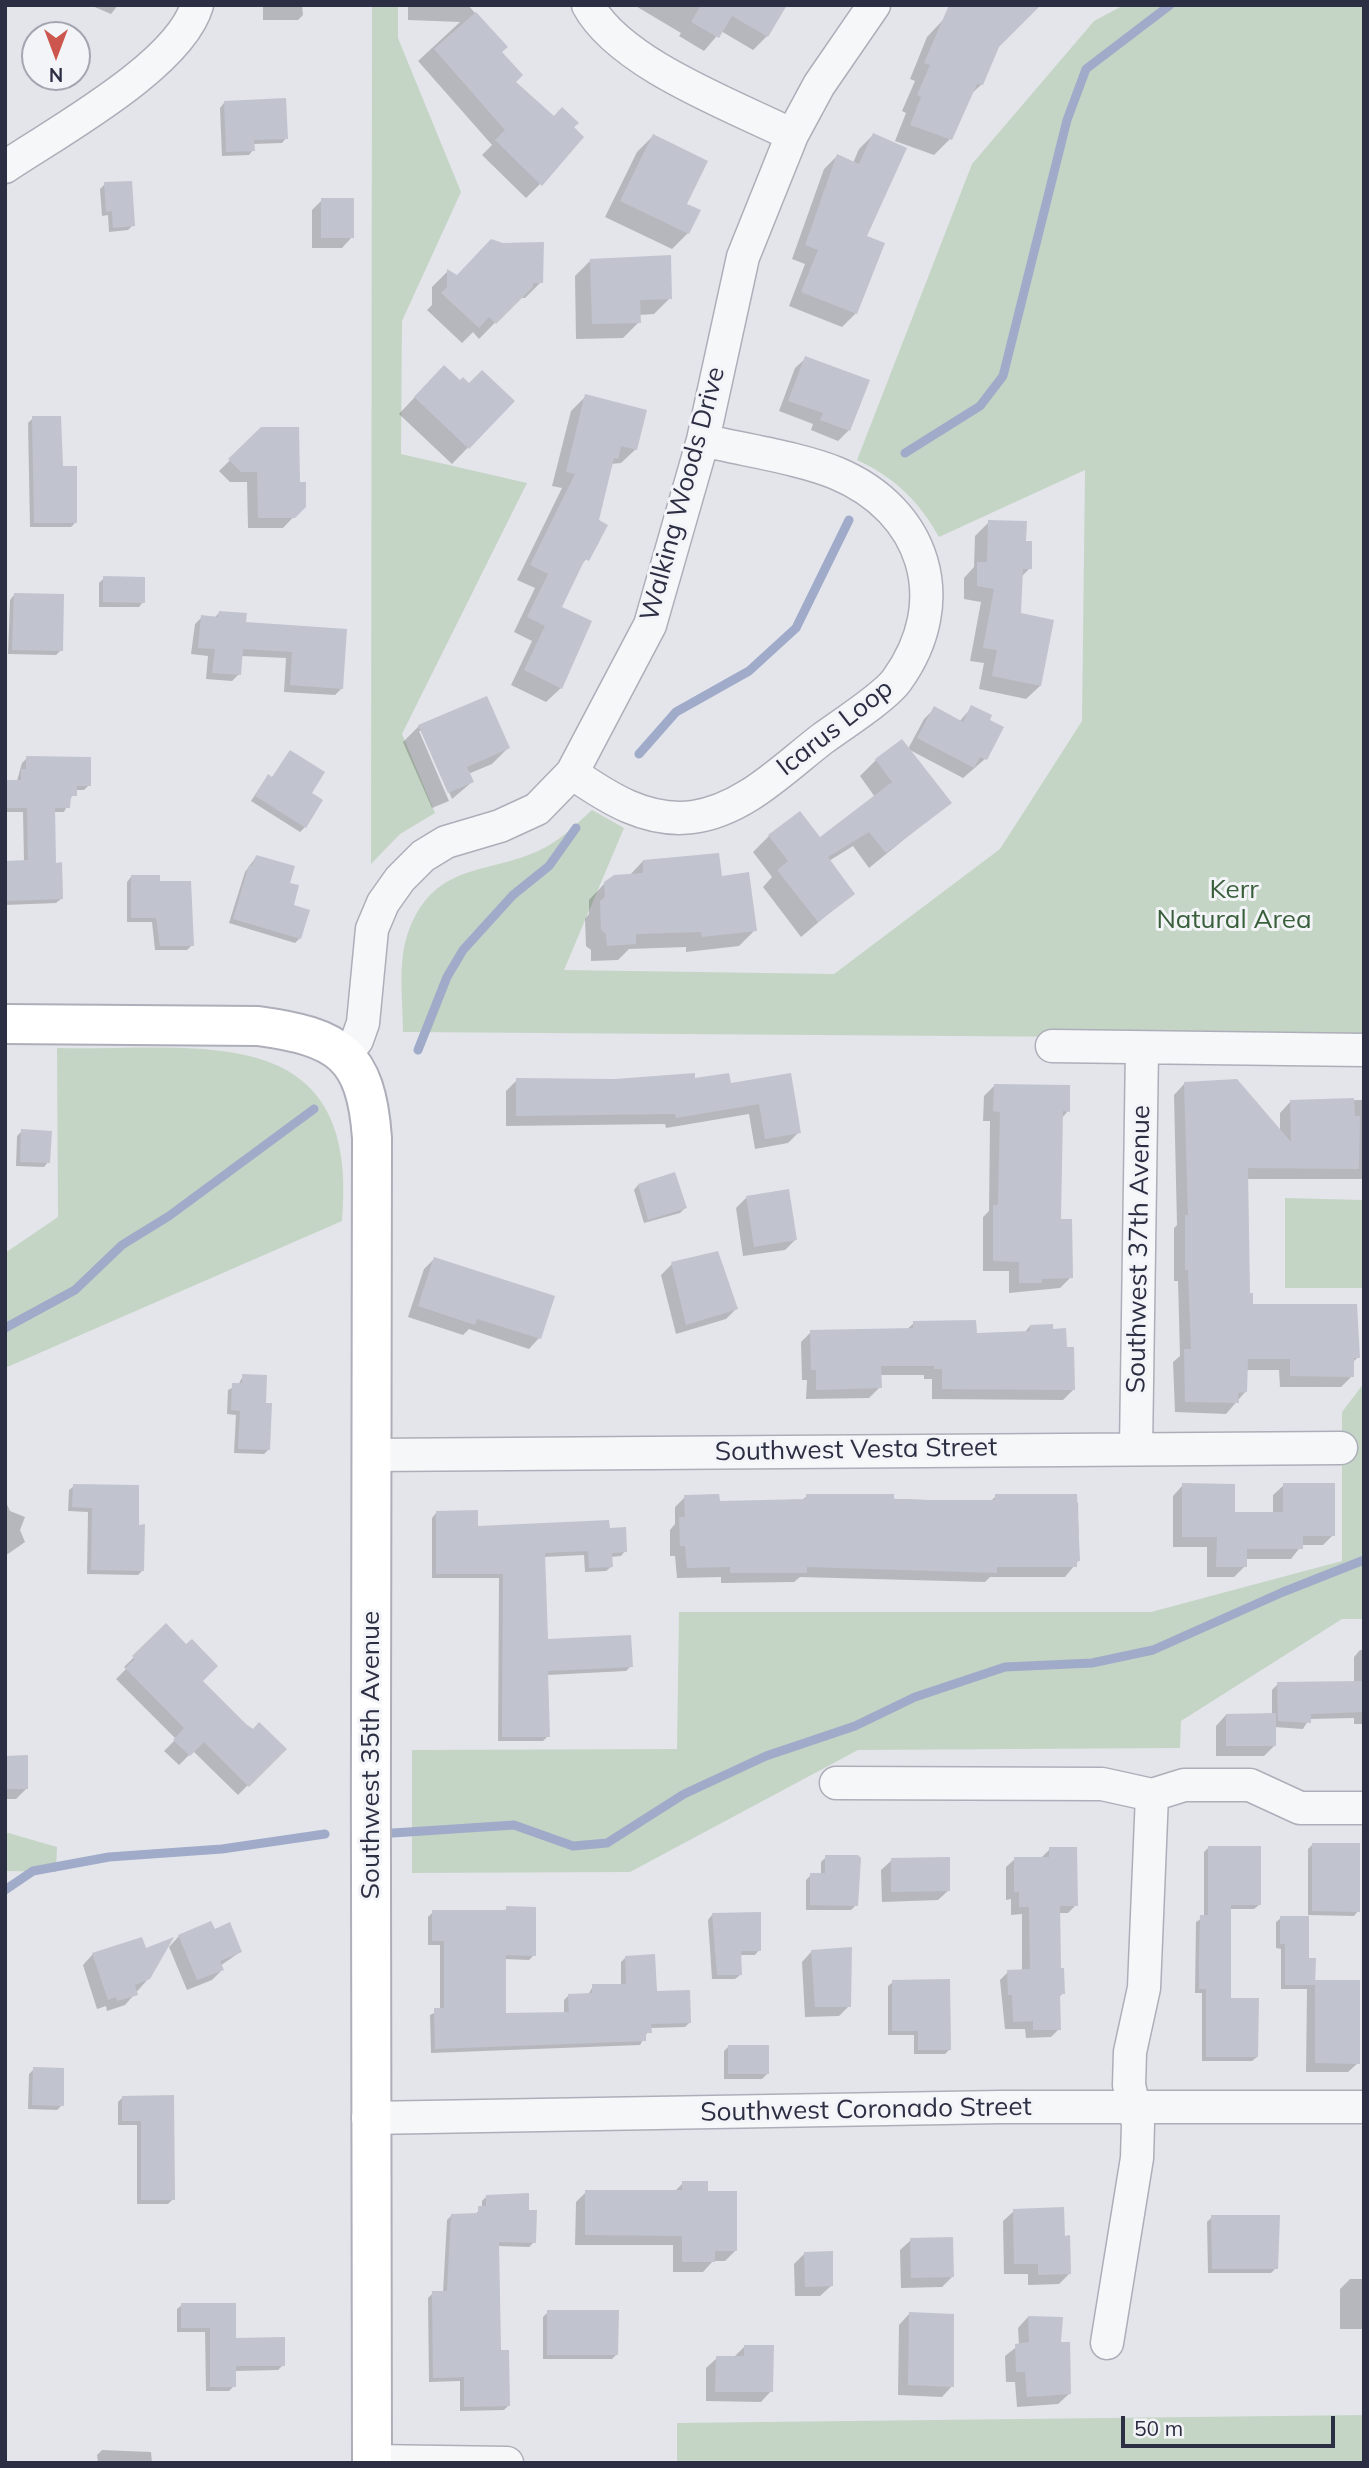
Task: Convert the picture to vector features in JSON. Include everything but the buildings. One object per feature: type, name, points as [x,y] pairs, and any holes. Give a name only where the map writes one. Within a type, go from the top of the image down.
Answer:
[{"type":"street","points":[[5,167],[145,72],[174,46],[197,5]]},
{"type":"street","points":[[587,5],[595,18],[639,58],[792,135]]},
{"type":"street","name":"Walking Woods Drive","points":[[345,1055],[357,1040],[363,1023],[372,929],[383,903],[400,879],[423,856],[446,842],[500,826],[537,808],[572,773],[650,625],[703,440],[743,257],[792,135],[819,85],[874,5]]},
{"type":"street","name":"Icarus Loop","points":[[572,773],[607,798],[645,814],[692,817],[738,804],[896,682],[922,635],[928,588],[916,542],[883,498],[836,473],[703,440]]},
{"type":"street","points":[[5,1024],[258,1026],[313,1037],[345,1055]]},
{"type":"street","points":[[1052,1046],[1364,1050]]},
{"type":"street","name":"Southwest 37th Avenue","points":[[1136,1449],[1142,1049]]},
{"type":"street","name":"Southwest 35th Avenue","points":[[345,1055],[355,1066],[365,1085],[372,1131],[372,1828],[368,2118],[372,2462]]},
{"type":"street","name":"Southwest Vesta Street","points":[[371,1455],[1341,1448]]},
{"type":"street","points":[[836,1783],[1102,1784],[1152,1795],[1184,1785],[1250,1785],[1300,1808],[1364,1808]]},
{"type":"street","points":[[1107,2343],[1137,2158],[1136,2109],[1129,2085],[1130,2052],[1144,1988],[1152,1795]]},
{"type":"street","name":"Southwest Coronado Street","points":[[368,2118],[1000,2107],[1364,2107]]},
{"type":"street","points":[[372,2462],[508,2463]]},
{"type":"green space","points":[[372,5],[398,5],[398,38],[461,192],[402,321],[401,454],[527,483],[402,734],[435,813],[400,834],[371,864]]},
{"type":"green space","name":"Kerr Natural Area","points":[[1124,5],[1364,5],[1364,1039],[403,1032],[403,954],[409,930],[420,907],[434,891],[450,880],[546,847],[592,810],[624,828],[564,970],[834,974],[1000,849],[1082,721],[1085,470],[939,537],[923,512],[904,491],[883,474],[857,460],[972,164],[1094,21]]},
{"type":"green space","points":[[164,1047],[214,1050],[260,1059],[297,1077],[325,1108],[341,1155],[342,1221],[5,1368],[5,1253],[58,1217],[57,1048]]},
{"type":"green space","points":[[1285,1198],[1364,1200],[1364,1288],[1285,1288]]},
{"type":"green space","points":[[1364,1383],[1364,1619],[1342,1619],[1181,1721],[1180,1748],[858,1750],[630,1872],[412,1873],[412,1750],[677,1749],[679,1612],[1151,1612],[1342,1561],[1342,1412]]},
{"type":"green space","points":[[5,1832],[57,1847],[56,1872],[5,1871]]},
{"type":"green space","points":[[1364,2415],[1364,2463],[677,2463],[677,2423]]},
{"type":"waterway","points":[[905,453],[980,406],[1003,376],[1067,120],[1086,69],[1170,5]]},
{"type":"waterway","points":[[639,754],[676,712],[749,671],[796,628],[849,520]]},
{"type":"waterway","points":[[418,1050],[447,977],[463,950],[513,895],[549,866],[576,828]]},
{"type":"waterway","points":[[5,1328],[75,1290],[122,1245],[169,1216],[314,1109]]},
{"type":"waterway","points":[[393,1833],[514,1825],[573,1846],[607,1843],[684,1794],[766,1756],[855,1726],[915,1697],[1005,1667],[1092,1663],[1153,1650],[1283,1592],[1364,1560]]},
{"type":"waterway","points":[[5,1890],[33,1871],[109,1857],[222,1849],[325,1834]]}]
